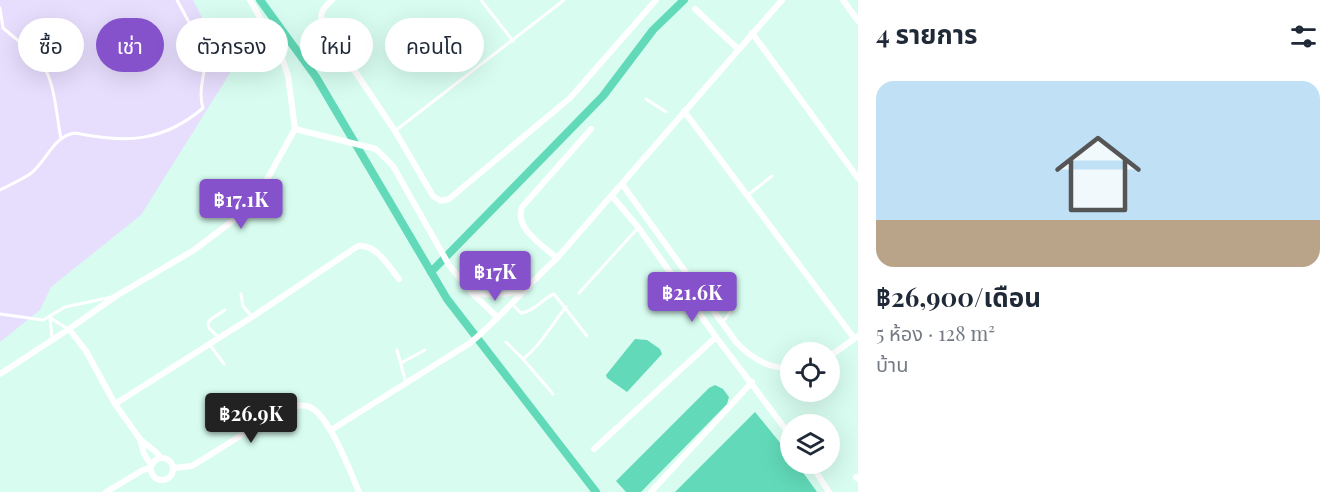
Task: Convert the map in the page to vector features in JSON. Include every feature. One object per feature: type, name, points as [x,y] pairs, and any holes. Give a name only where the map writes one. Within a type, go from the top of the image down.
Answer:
[{"type":"street","points":[[0,374],[116,296],[194,249],[239,216],[265,183],[295,129],[288,76],[281,55],[250,0]]},
{"type":"street","points":[[321,18],[323,8],[332,0]]},
{"type":"street","points":[[355,72],[395,131],[434,196],[441,201],[449,199],[570,98],[655,0]]},
{"type":"street","points":[[331,430],[470,343],[485,330],[557,258],[674,120],[782,0]]},
{"type":"street","points":[[843,0],[858,21]]},
{"type":"street","points":[[695,9],[738,49]]},
{"type":"street","points":[[752,33],[858,178]]},
{"type":"street","points":[[684,111],[856,337],[840,349]]},
{"type":"street","points":[[295,129],[376,148],[393,166],[449,265],[471,293],[497,317]]},
{"type":"street","points":[[557,258],[532,236],[521,223],[519,214],[522,207],[591,129]]},
{"type":"street","points":[[622,184],[747,353],[768,365],[780,367]]},
{"type":"street","points":[[612,195],[638,227],[716,338],[780,421]]},
{"type":"street","points":[[115,404],[358,246],[373,249],[399,279]]},
{"type":"street","points":[[471,293],[496,295],[522,291]]},
{"type":"street","points":[[69,329],[87,351],[115,404],[140,439],[160,458],[171,461],[174,468],[172,476],[162,480],[155,478],[140,439]]},
{"type":"street","points":[[594,449],[716,338]]},
{"type":"street","points":[[651,492],[752,382]]},
{"type":"street","points":[[174,468],[192,466],[287,407],[296,405],[310,407],[331,430],[359,492]]},
{"type":"street","points":[[106,492],[151,466],[160,458]]},
{"type":"street","points":[[818,474],[830,492]]},
{"type":"lane","points":[[0,190],[30,174],[49,155],[53,145],[67,134],[127,140],[152,136],[190,119],[202,108],[200,99],[206,61],[205,52],[177,0]]},
{"type":"lane","points":[[481,0],[513,41]]},
{"type":"lane","points":[[395,131],[564,0]]},
{"type":"lane","points":[[0,9],[3,28],[33,54],[45,69],[51,86],[61,139]]},
{"type":"lane","points":[[646,99],[666,112]]},
{"type":"lane","points":[[748,195],[772,176]]},
{"type":"lane","points":[[579,293],[638,227]]},
{"type":"lane","points":[[241,294],[243,306],[252,317]]},
{"type":"lane","points":[[511,303],[521,313],[524,313],[536,308],[554,294],[587,336]]},
{"type":"lane","points":[[43,320],[65,306],[116,296]]},
{"type":"lane","points":[[723,323],[730,312],[727,300]]},
{"type":"lane","points":[[523,359],[549,332],[557,317],[566,307]]},
{"type":"lane","points":[[218,338],[208,323],[225,310]]},
{"type":"lane","points":[[0,314],[43,320],[50,317]]},
{"type":"lane","points":[[50,317],[69,329]]},
{"type":"lane","points":[[50,317],[53,334],[50,342]]},
{"type":"lane","points":[[506,342],[553,394]]},
{"type":"lane","points":[[209,344],[224,364]]},
{"type":"lane","points":[[397,350],[406,383]]},
{"type":"lane","points":[[401,363],[425,350]]},
{"type":"lane","points":[[245,402],[259,424]]},
{"type":"shaded area","points":[[0,0],[193,0],[202,18],[176,18],[176,72],[230,73],[141,215],[51,287],[40,310],[0,342]]},
{"type":"shaded area","points":[[635,339],[647,340],[660,349],[662,354],[627,392],[606,375]]},
{"type":"shaded area","points":[[715,385],[723,389],[729,397],[727,404],[641,492],[626,492],[616,481],[709,388]]},
{"type":"shaded area","points":[[755,412],[780,443],[780,474],[804,474],[817,492],[675,492]]},
{"type":"waterway","points":[[260,0],[316,77],[447,299],[596,492]]},
{"type":"waterway","points":[[431,272],[603,96],[653,30],[684,0]]}]
